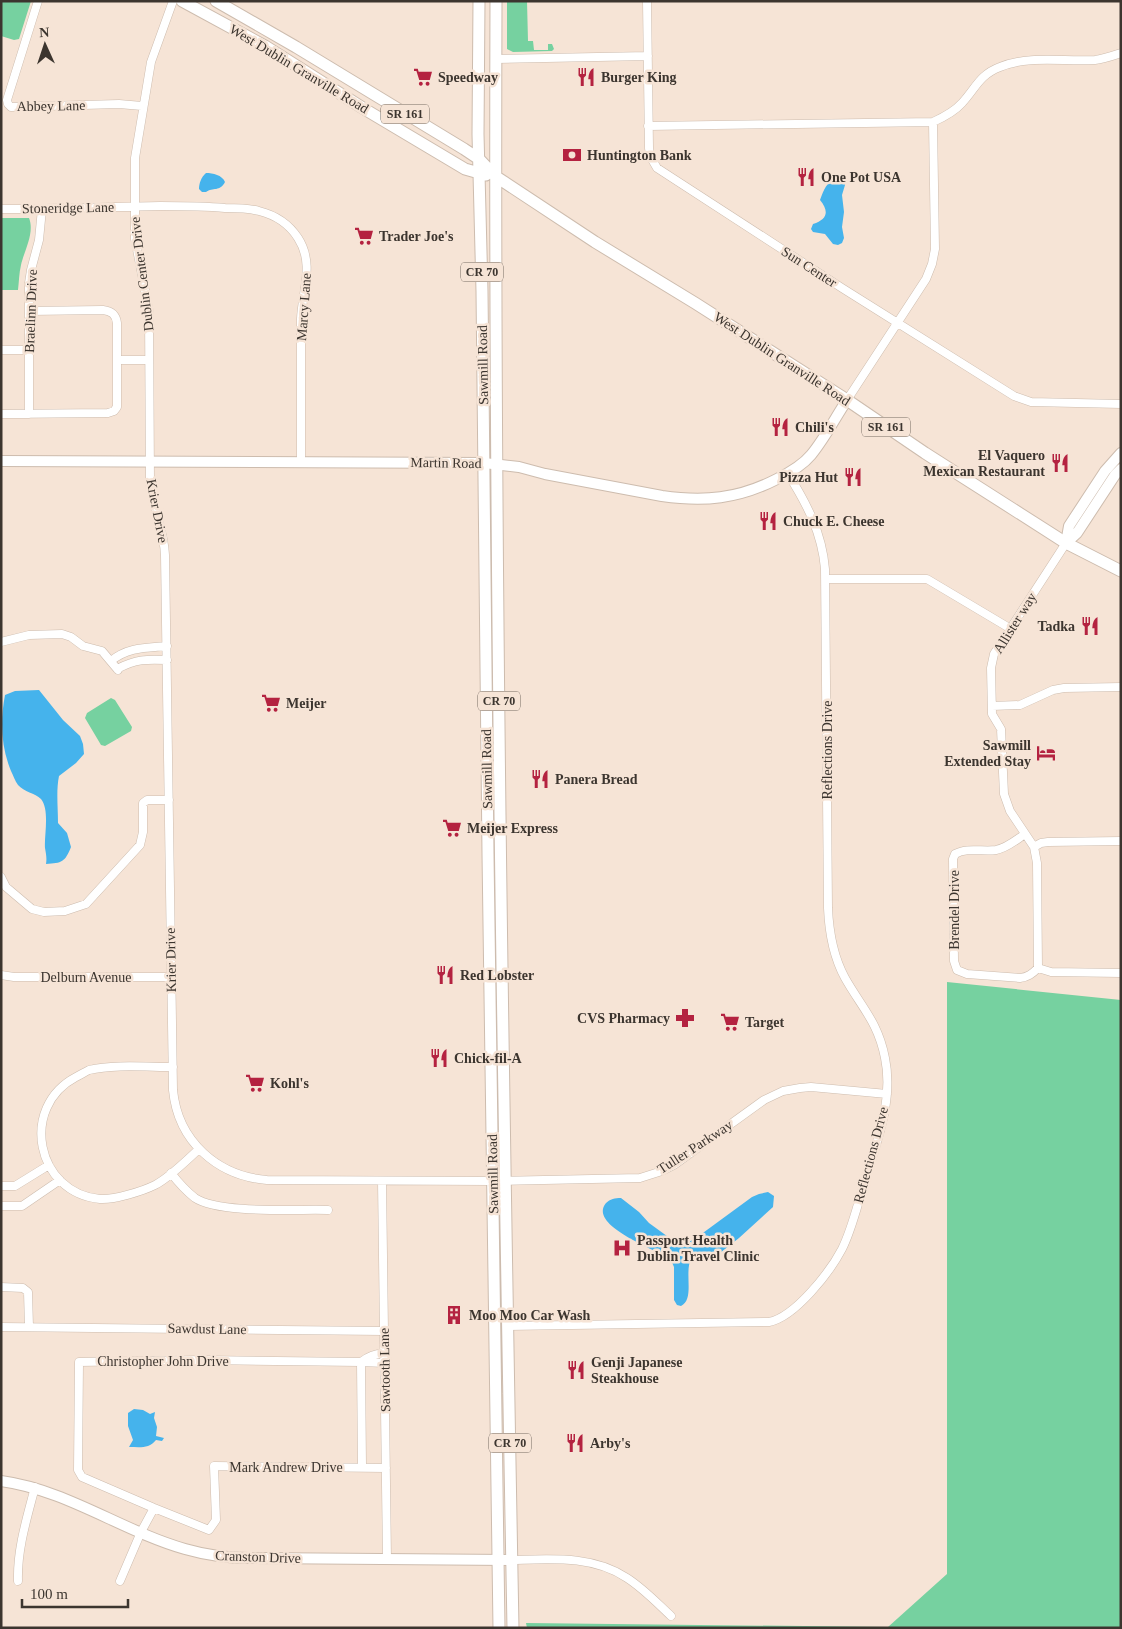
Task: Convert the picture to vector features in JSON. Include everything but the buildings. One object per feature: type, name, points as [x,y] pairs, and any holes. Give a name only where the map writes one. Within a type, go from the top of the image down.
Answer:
[{"type":"main road","name":"West Dublin Granville Road","points":[[182,1],[245,34],[465,169],[479,174],[495,176]]},
{"type":"main road","name":"West Dublin Granville Road","points":[[216,1],[479,159],[495,176],[595,242],[847,400],[926,454],[1066,544],[1121,571]]},
{"type":"main road","name":"Sawmill Road","points":[[479,1],[479,174],[500,1628]]},
{"type":"main road","name":"Sawmill Road","points":[[496,1],[495,176],[499,752],[513,1628]]},
{"type":"street","name":"Abbey Lane","points":[[38,1],[7,100],[10,106],[119,104],[142,106]]},
{"type":"street","name":"Dublin Center Drive","points":[[150,463],[148,307],[136,246],[134,158],[153,54],[173,1]]},
{"type":"street","name":"Sun Center","points":[[647,1],[650,156],[657,168],[664,174],[1021,399],[1046,404],[1121,404]]},
{"type":"street","points":[[648,126],[933,122],[954,111],[983,76],[1000,66],[1012,62],[1026,61],[1095,60],[1121,53]]},
{"type":"street","points":[[496,60],[648,56]]},
{"type":"street","points":[[847,400],[929,273],[934,256],[933,122]]},
{"type":"street","name":"Stoneridge Lane","points":[[1,209],[134,206]]},
{"type":"street","name":"Marcy Lane","points":[[134,206],[200,206],[253,210],[275,217],[286,224],[298,238],[306,256],[308,268],[302,309],[301,462]]},
{"type":"street","name":"Braelinn Drive","points":[[30,414],[30,276],[39,240],[42,209]]},
{"type":"street","points":[[1,414],[105,413],[114,411],[118,403],[116,319],[112,312],[103,310],[29,311]]},
{"type":"street","points":[[1,350],[30,350]]},
{"type":"street","points":[[117,360],[150,360]]},
{"type":"street","name":"Martin Road","points":[[1,461],[484,463],[519,467],[545,474],[696,500],[742,494],[788,474],[811,454],[847,400]]},
{"type":"street","points":[[1066,544],[1069,526],[1105,471],[1121,453]]},
{"type":"street","name":"Krier Drive","points":[[150,463],[152,493],[161,524],[165,549],[174,1098],[185,1129],[199,1149],[209,1158],[226,1169],[255,1179],[494,1181]]},
{"type":"street","points":[[1066,544],[1078,533],[1121,468]]},
{"type":"street","name":"Reflections Drive","points":[[508,1326],[768,1322],[784,1316],[816,1286],[836,1260],[854,1218],[877,1141],[887,1094],[886,1061],[881,1039],[870,1015],[840,967],[834,950],[830,927],[828,908],[826,579],[823,551],[817,528],[788,474]]},
{"type":"street","name":"Allister way","points":[[1038,968],[1037,863],[1034,847],[1010,811],[1006,800],[1002,770],[1002,735],[1000,726],[992,714],[991,663],[994,654],[1066,544]]},
{"type":"street","points":[[826,579],[927,579],[1011,629]]},
{"type":"street","points":[[1,642],[29,635],[62,634],[71,637],[83,646],[102,651],[118,669],[134,661],[167,660]]},
{"type":"street","points":[[111,661],[120,654],[133,649],[166,646]]},
{"type":"street","points":[[992,706],[1020,705],[1053,690],[1064,688],[1121,687]]},
{"type":"street","points":[[1,877],[6,887],[32,909],[56,912],[78,908],[95,896],[140,845],[143,832],[143,802],[147,800],[169,800]]},
{"type":"street","name":"Brendel Drive","points":[[1025,834],[1001,849],[988,851],[965,850],[956,854],[953,859],[954,965],[961,973],[1020,978],[1026,977],[1038,968]]},
{"type":"street","points":[[1034,847],[1048,842],[1121,840]]},
{"type":"street","points":[[1038,968],[1051,972],[1120,972]]},
{"type":"street","name":"Delburn Avenue","points":[[1,975],[14,977],[172,977]]},
{"type":"street","points":[[173,1067],[89,1070],[70,1080],[48,1102],[43,1120],[42,1148],[49,1165],[60,1180],[80,1194],[100,1199],[111,1199],[156,1185],[199,1149]]},
{"type":"street","name":"Tuller Parkway","points":[[494,1181],[630,1179],[649,1176],[674,1164],[764,1100],[783,1091],[811,1087],[887,1094]]},
{"type":"street","points":[[1,1186],[15,1186],[49,1165]]},
{"type":"street","points":[[171,1173],[196,1198],[210,1204],[224,1207],[257,1209],[328,1210]]},
{"type":"street","points":[[1,1206],[22,1206],[60,1180]]},
{"type":"street","name":"Sawtooth Lane","points":[[382,1181],[386,1363],[387,1559]]},
{"type":"street","points":[[1,1287],[23,1288],[28,1292],[29,1327]]},
{"type":"street","name":"Sawdust Lane","points":[[1,1327],[385,1331]]},
{"type":"street","name":"Christopher John Drive","points":[[361,1362],[368,1356],[385,1354]]},
{"type":"street","name":"Christopher John Drive","points":[[80,1474],[78,1470],[79,1362],[204,1360],[386,1363]]},
{"type":"street","name":"Mark Andrew Drive","points":[[361,1362],[362,1468]]},
{"type":"street","name":"Mark Andrew Drive","points":[[80,1474],[82,1477],[209,1530],[216,1520],[214,1466],[386,1468]]},
{"type":"street","name":"Cranston Drive","points":[[1,1481],[35,1487],[66,1498],[141,1532],[183,1548],[222,1557],[498,1560]]},
{"type":"street","points":[[18,1581],[22,1536],[35,1487]]},
{"type":"street","points":[[120,1580],[141,1532],[154,1508]]},
{"type":"street","points":[[498,1560],[573,1560],[602,1566],[632,1581],[671,1616]]},
{"type":"green space","points":[[1,1],[31,1],[19,39],[14,40],[1,36]]},
{"type":"green space","points":[[507,1],[527,1],[528,41],[533,41],[534,50],[548,50],[548,44],[552,44],[554,49],[552,51],[513,52],[507,49]]},
{"type":"green space","points":[[1,218],[29,218],[31,224],[30,236],[20,268],[18,290],[1,290]]},
{"type":"green space","points":[[111,698],[115,700],[132,727],[131,731],[105,746],[101,745],[85,718],[87,713]]},
{"type":"green space","points":[[947,982],[1121,1000],[1121,1628],[527,1628],[526,1623],[888,1627],[947,1574]]},
{"type":"water","points":[[206,173],[217,175],[225,182],[219,188],[202,192],[199,189],[199,185]]},
{"type":"water","points":[[838,178],[843,180],[845,185],[842,195],[844,238],[842,243],[838,245],[833,244],[825,234],[813,232],[811,229],[813,224],[822,220],[826,214],[820,200],[824,189],[831,181]]},
{"type":"water","points":[[39,690],[63,720],[80,736],[84,754],[59,776],[58,782],[58,823],[67,833],[71,847],[65,859],[56,863],[46,864],[46,816],[44,804],[39,797],[23,789],[17,783],[5,753],[2,734],[2,714],[5,695],[15,691]]},
{"type":"water","points":[[768,1192],[774,1196],[773,1207],[739,1238],[720,1253],[691,1259],[688,1271],[687,1298],[681,1306],[677,1305],[674,1300],[674,1267],[671,1260],[615,1229],[606,1220],[603,1212],[606,1203],[613,1199],[621,1198],[639,1212],[649,1223],[671,1239],[684,1244],[696,1238],[752,1197]]},
{"type":"water","points":[[134,1409],[143,1410],[150,1414],[155,1412],[156,1436],[164,1438],[162,1441],[156,1440],[144,1447],[129,1447],[133,1440],[128,1426],[128,1413]]},
{"type":"place","name":"Speedway","points":[[423,77]]},
{"type":"place","name":"Burger King","points":[[586,77]]},
{"type":"place","name":"Huntington Bank","points":[[572,155]]},
{"type":"place","name":"One Pot USA","points":[[806,177]]},
{"type":"place","name":"Trader Joe's","points":[[364,236]]},
{"type":"place","name":"Chili's","points":[[780,427]]},
{"type":"place","name":"El Vaquero Mexican Restaurant","points":[[1060,463]]},
{"type":"place","name":"Pizza Hut","points":[[853,477]]},
{"type":"place","name":"Chuck E. Cheese","points":[[768,521]]},
{"type":"place","name":"Tadka","points":[[1090,626]]},
{"type":"place","name":"Meijer","points":[[271,703]]},
{"type":"place","name":"Sawmill Extended Stay","points":[[1046,753]]},
{"type":"place","name":"Panera Bread","points":[[540,779]]},
{"type":"place","name":"Meijer Express","points":[[452,828]]},
{"type":"place","name":"Red Lobster","points":[[445,975]]},
{"type":"place","name":"CVS Pharmacy","points":[[685,1018]]},
{"type":"place","name":"Target","points":[[730,1022]]},
{"type":"place","name":"Chick-fil-A","points":[[439,1058]]},
{"type":"place","name":"Kohl's","points":[[255,1083]]},
{"type":"place","name":"Passport Health Dublin Travel Clinic","points":[[622,1248]]},
{"type":"place","name":"Moo Moo Car Wash","points":[[454,1315]]},
{"type":"place","name":"Genji Japanese Steakhouse","points":[[576,1370]]},
{"type":"place","name":"Arby's","points":[[575,1443]]}]
